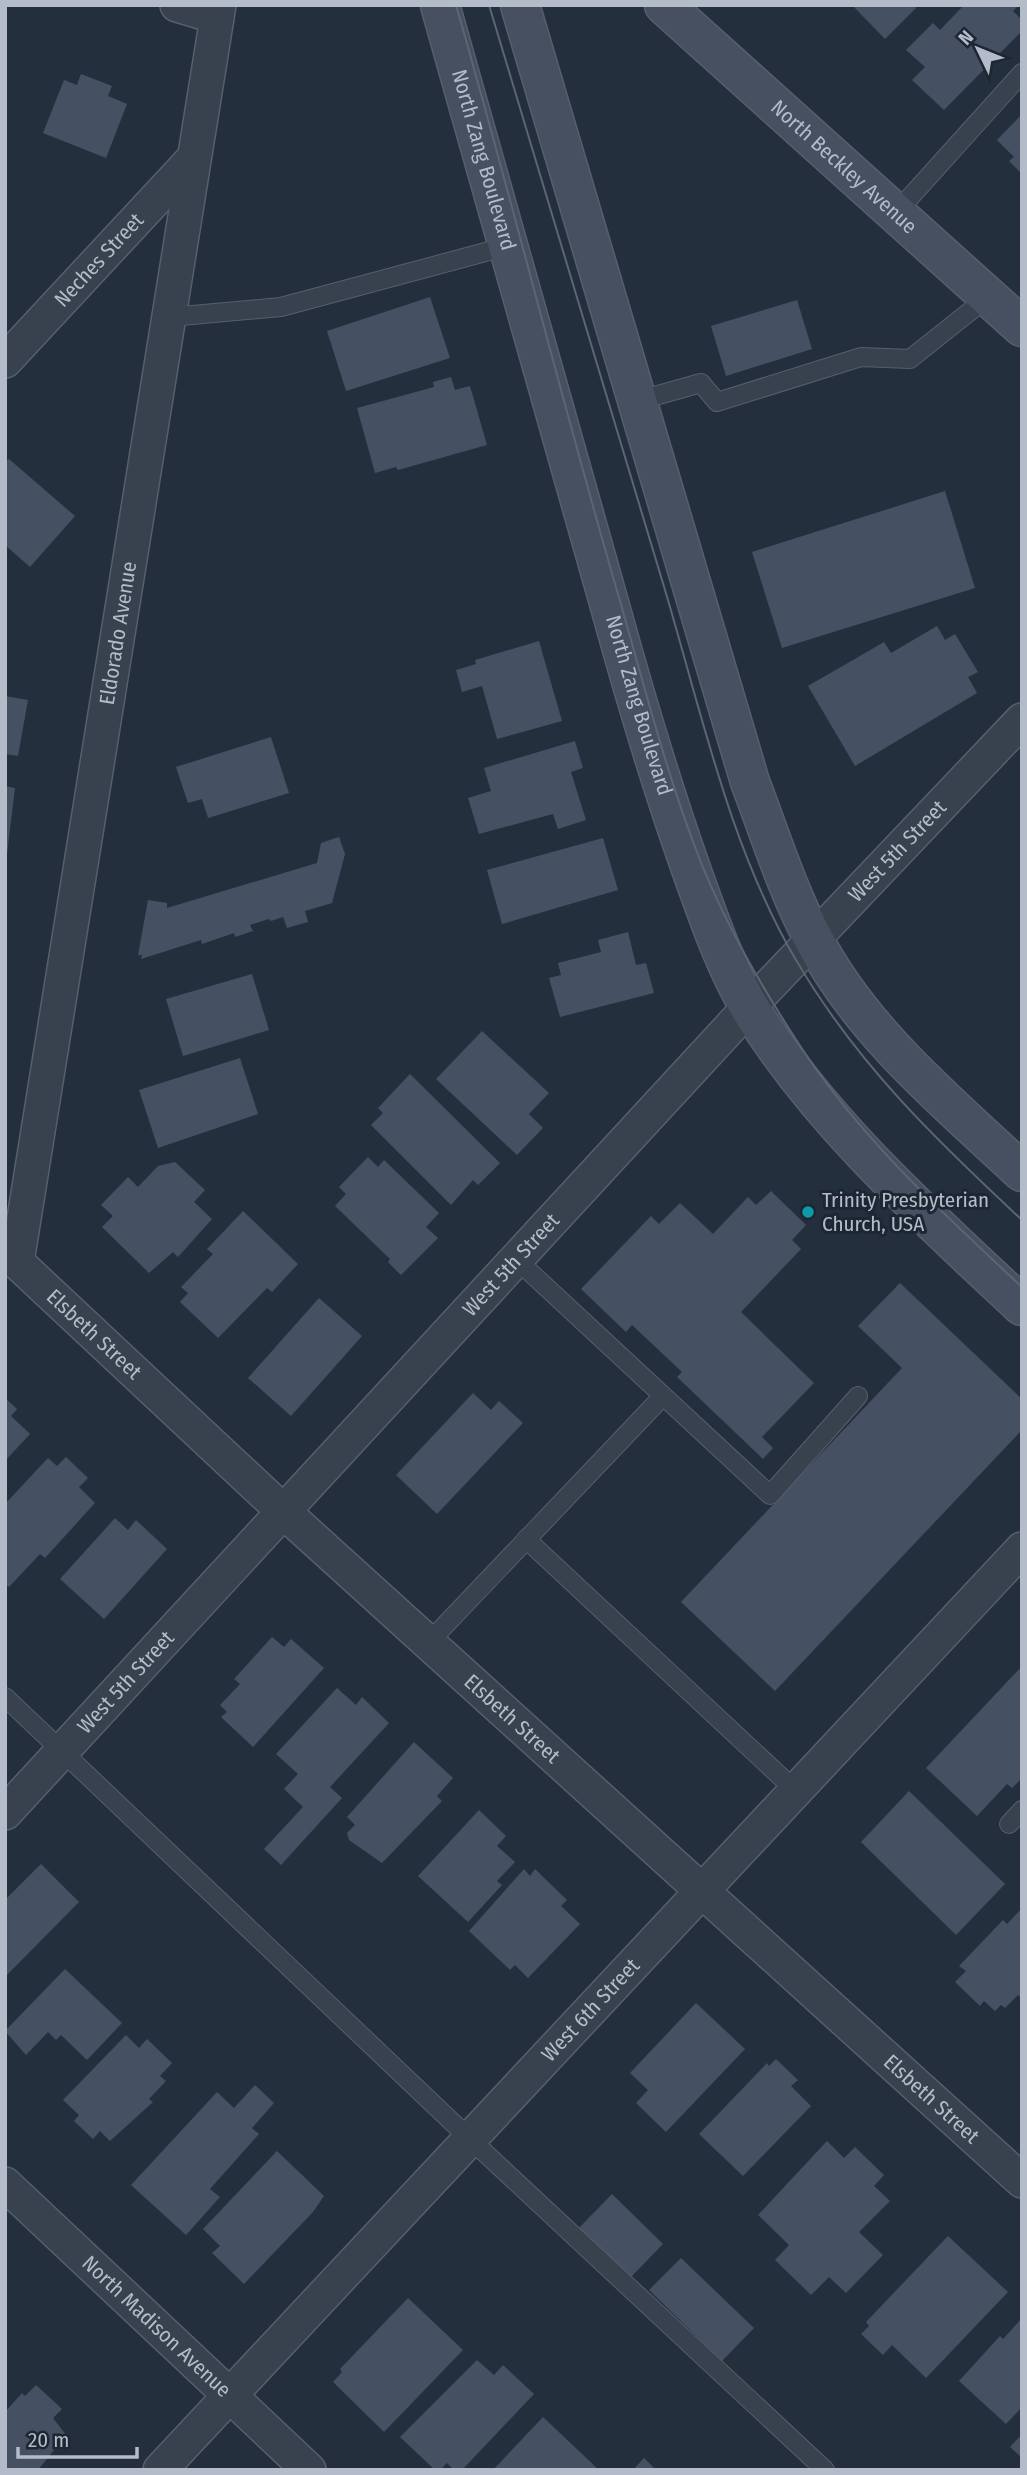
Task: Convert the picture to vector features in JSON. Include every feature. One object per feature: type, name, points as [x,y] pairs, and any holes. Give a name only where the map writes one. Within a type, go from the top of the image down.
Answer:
[{"type":"main road","name":"North Zang Boulevard","points":[[440,5],[626,663],[679,835],[711,926],[749,1007],[782,1057],[868,1159],[1022,1306]]},
{"type":"main road","points":[[520,5],[750,782],[813,940],[841,985],[874,1027],[933,1089],[1022,1172]]},
{"type":"main road","name":"North Beckley Avenue","points":[[664,5],[894,215],[1022,327]]},
{"type":"street","points":[[177,5],[218,11]]},
{"type":"street","name":"Eldorado Avenue","points":[[11,1257],[170,317],[218,11]]},
{"type":"street","name":"Neches Street","points":[[5,361],[193,159]]},
{"type":"street","name":"West 5th Street","points":[[5,1813],[749,1007],[1022,720]]},
{"type":"street","name":"Elsbeth Street","points":[[11,1257],[284,1512],[1022,2181]]},
{"type":"street","name":"West 6th Street","points":[[160,2470],[1022,1549]]},
{"type":"street","name":"North Madison Avenue","points":[[5,2184],[309,2470]]},
{"type":"lane","points":[[894,215],[1022,74]]},
{"type":"lane","points":[[170,317],[281,307],[508,246]]},
{"type":"lane","points":[[637,401],[701,383],[717,402],[861,357],[910,359],[988,297]]},
{"type":"lane","points":[[517,1260],[770,1495],[858,1396]]},
{"type":"lane","points":[[429,1642],[663,1396]]},
{"type":"lane","points":[[526,1539],[796,1791]]},
{"type":"lane","points":[[5,1697],[470,2139],[825,2470]]},
{"type":"lane","points":[[1009,1824],[1022,1810]]},
{"type":"building","points":[[852,5],[914,5],[916,8],[885,39]]},
{"type":"building","points":[[964,5],[1019,5],[1013,11],[1022,20],[1022,31],[944,110],[912,80],[925,67],[906,50],[933,23],[940,30]]},
{"type":"building","points":[[81,74],[112,86],[108,96],[127,104],[106,158],[43,133],[64,80],[77,85]]},
{"type":"building","points":[[1022,114],[1022,174],[1009,161],[1014,157],[997,140]]},
{"type":"building","points":[[430,297],[450,358],[346,391],[327,331]]},
{"type":"building","points":[[797,300],[812,349],[726,376],[711,326]]},
{"type":"building","points":[[451,377],[455,390],[470,386],[487,445],[398,470],[396,467],[375,473],[357,408],[434,387],[433,382]]},
{"type":"building","points":[[9,459],[75,516],[30,567],[5,545],[5,463]]},
{"type":"building","points":[[945,491],[975,588],[782,648],[752,552]]},
{"type":"building","points":[[937,626],[945,640],[955,634],[978,672],[968,677],[977,693],[855,766],[808,686],[884,642],[891,653]]},
{"type":"building","points":[[539,641],[562,721],[497,739],[482,686],[462,692],[456,670],[476,664],[475,660]]},
{"type":"building","points":[[5,696],[28,700],[18,756],[5,754]]},
{"type":"building","points":[[271,737],[289,793],[208,818],[202,799],[188,803],[176,767]]},
{"type":"building","points":[[575,741],[583,768],[571,772],[586,820],[558,829],[553,814],[479,834],[468,798],[491,791],[484,768]]},
{"type":"building","points":[[5,786],[15,788],[7,854],[5,854]]},
{"type":"building","points":[[339,837],[345,854],[332,903],[305,911],[308,922],[287,928],[283,917],[271,921],[269,919],[250,925],[253,931],[235,937],[234,933],[202,944],[201,940],[141,959],[142,955],[138,955],[148,900],[167,903],[167,908],[317,863],[321,843]]},
{"type":"building","points":[[603,838],[618,890],[502,924],[487,870]]},
{"type":"building","points":[[628,932],[636,965],[646,963],[654,993],[560,1017],[549,978],[561,975],[558,963],[601,952],[598,940]]},
{"type":"building","points":[[252,974],[269,1030],[183,1056],[166,999]]},
{"type":"building","points":[[482,1031],[549,1093],[529,1114],[543,1128],[517,1155],[436,1079]]},
{"type":"building","points":[[240,1058],[258,1114],[158,1148],[139,1090]]},
{"type":"building","points":[[410,1074],[500,1163],[478,1185],[473,1180],[451,1205],[371,1125],[383,1113],[378,1108]]},
{"type":"building","points":[[368,1157],[378,1167],[384,1160],[439,1213],[426,1227],[438,1238],[401,1275],[388,1262],[390,1259],[335,1206],[346,1194],[339,1187]]},
{"type":"building","points":[[175,1162],[205,1190],[194,1202],[212,1219],[178,1257],[173,1252],[149,1273],[102,1227],[113,1216],[101,1205],[128,1177],[138,1187],[158,1166]]},
{"type":"building","points":[[771,1191],[806,1225],[792,1240],[801,1249],[741,1312],[814,1383],[762,1437],[773,1448],[763,1459],[677,1377],[682,1372],[632,1325],[626,1332],[581,1289],[651,1216],[659,1224],[680,1203],[713,1234],[748,1197],[756,1205]]},
{"type":"building","points":[[243,1211],[298,1264],[272,1292],[267,1288],[218,1338],[180,1302],[188,1293],[181,1287],[213,1254],[207,1249]]},
{"type":"building","points":[[900,1283],[1022,1399],[1022,1430],[775,1691],[681,1602],[902,1368],[858,1326]]},
{"type":"building","points":[[319,1298],[362,1336],[291,1416],[248,1378]]},
{"type":"building","points":[[473,1393],[491,1410],[499,1401],[523,1423],[437,1514],[396,1475]]},
{"type":"building","points":[[5,1398],[17,1409],[11,1416],[30,1434],[5,1461]]},
{"type":"building","points":[[66,1457],[88,1478],[79,1487],[95,1503],[45,1558],[40,1554],[9,1587],[5,1584],[5,1504],[48,1458],[57,1466]]},
{"type":"building","points":[[115,1518],[128,1530],[136,1520],[167,1549],[104,1619],[60,1579]]},
{"type":"building","points":[[272,1637],[284,1647],[291,1639],[324,1668],[253,1747],[221,1717],[227,1712],[220,1705],[240,1684],[234,1679]]},
{"type":"building","points":[[1022,1666],[1022,1778],[1012,1788],[1007,1784],[977,1816],[926,1768]]},
{"type":"building","points":[[337,1688],[356,1705],[362,1697],[389,1723],[330,1787],[342,1798],[281,1865],[264,1849],[303,1807],[284,1789],[298,1774],[276,1754]]},
{"type":"building","points":[[414,1742],[453,1778],[437,1796],[442,1801],[382,1863],[349,1840],[347,1833],[355,1825],[347,1817]]},
{"type":"building","points":[[909,1791],[1005,1884],[956,1935],[861,1842]]},
{"type":"building","points":[[479,1810],[506,1836],[497,1846],[515,1862],[497,1881],[502,1885],[468,1922],[418,1876]]},
{"type":"building","points":[[41,1864],[79,1902],[5,1977],[5,1900]]},
{"type":"building","points":[[524,1869],[530,1876],[535,1869],[567,1900],[561,1906],[580,1924],[528,1978],[515,1965],[510,1970],[469,1931]]},
{"type":"building","points":[[1022,1908],[1022,1998],[1018,1995],[1005,2008],[1001,2005],[995,2011],[984,2001],[980,2006],[955,1982],[966,1971],[959,1966],[1003,1920],[1007,1924]]},
{"type":"building","points":[[65,1969],[122,2023],[87,2060],[61,2035],[56,2040],[48,2032],[26,2055],[5,2031]]},
{"type":"building","points":[[696,2003],[745,2049],[666,2132],[636,2103],[648,2090],[630,2073]]},
{"type":"building","points":[[126,2035],[139,2048],[147,2039],[172,2063],[160,2076],[166,2081],[149,2099],[153,2102],[110,2141],[100,2131],[93,2139],[74,2121],[79,2115],[63,2100]]},
{"type":"building","points":[[776,2059],[798,2080],[791,2086],[811,2106],[743,2176],[699,2134],[767,2063],[769,2066]]},
{"type":"building","points":[[255,2085],[274,2103],[252,2128],[259,2134],[210,2189],[220,2197],[186,2235],[131,2185],[217,2092],[234,2108]]},
{"type":"building","points":[[827,2141],[844,2158],[855,2147],[884,2175],[874,2186],[890,2201],[859,2232],[883,2255],[846,2293],[829,2277],[811,2295],[775,2260],[789,2245],[758,2215]]},
{"type":"building","points":[[277,2151],[324,2196],[313,2212],[244,2284],[212,2253],[220,2246],[203,2229]]},
{"type":"building","points":[[612,2194],[663,2244],[631,2277],[579,2228]]},
{"type":"building","points":[[948,2236],[1008,2292],[926,2378],[892,2345],[883,2355],[861,2334],[869,2326],[866,2322]]},
{"type":"building","points":[[681,2258],[754,2328],[722,2361],[649,2290]]},
{"type":"building","points":[[408,2298],[463,2350],[384,2432],[333,2382],[342,2372],[340,2369]]},
{"type":"building","points":[[1022,2318],[1022,2407],[1006,2424],[959,2381],[1000,2336],[1003,2339]]},
{"type":"building","points":[[477,2360],[494,2375],[503,2365],[534,2394],[462,2470],[454,2470],[447,2463],[440,2470],[435,2470],[400,2437]]},
{"type":"building","points":[[36,2385],[62,2409],[53,2418],[66,2435],[38,2470],[5,2470],[5,2412],[22,2393],[25,2396]]},
{"type":"building","points":[[543,2417],[599,2470],[493,2470]]},
{"type":"building","points":[[1022,2434],[1022,2458],[1010,2447]]},
{"type":"building","points":[[644,2458],[656,2470],[633,2470]]},
{"type":"tram line","points":[[456,5],[656,728],[686,824],[708,879],[730,926],[768,994],[795,1038],[845,1107],[900,1170],[1022,1287]]},
{"type":"tram line","points":[[489,5],[705,732],[735,826],[753,872],[796,960],[820,998],[871,1067],[928,1130],[1022,1220]]},
{"type":"place","name":"Trinity Presbyterian Church, USA","points":[[808,1212]]}]
